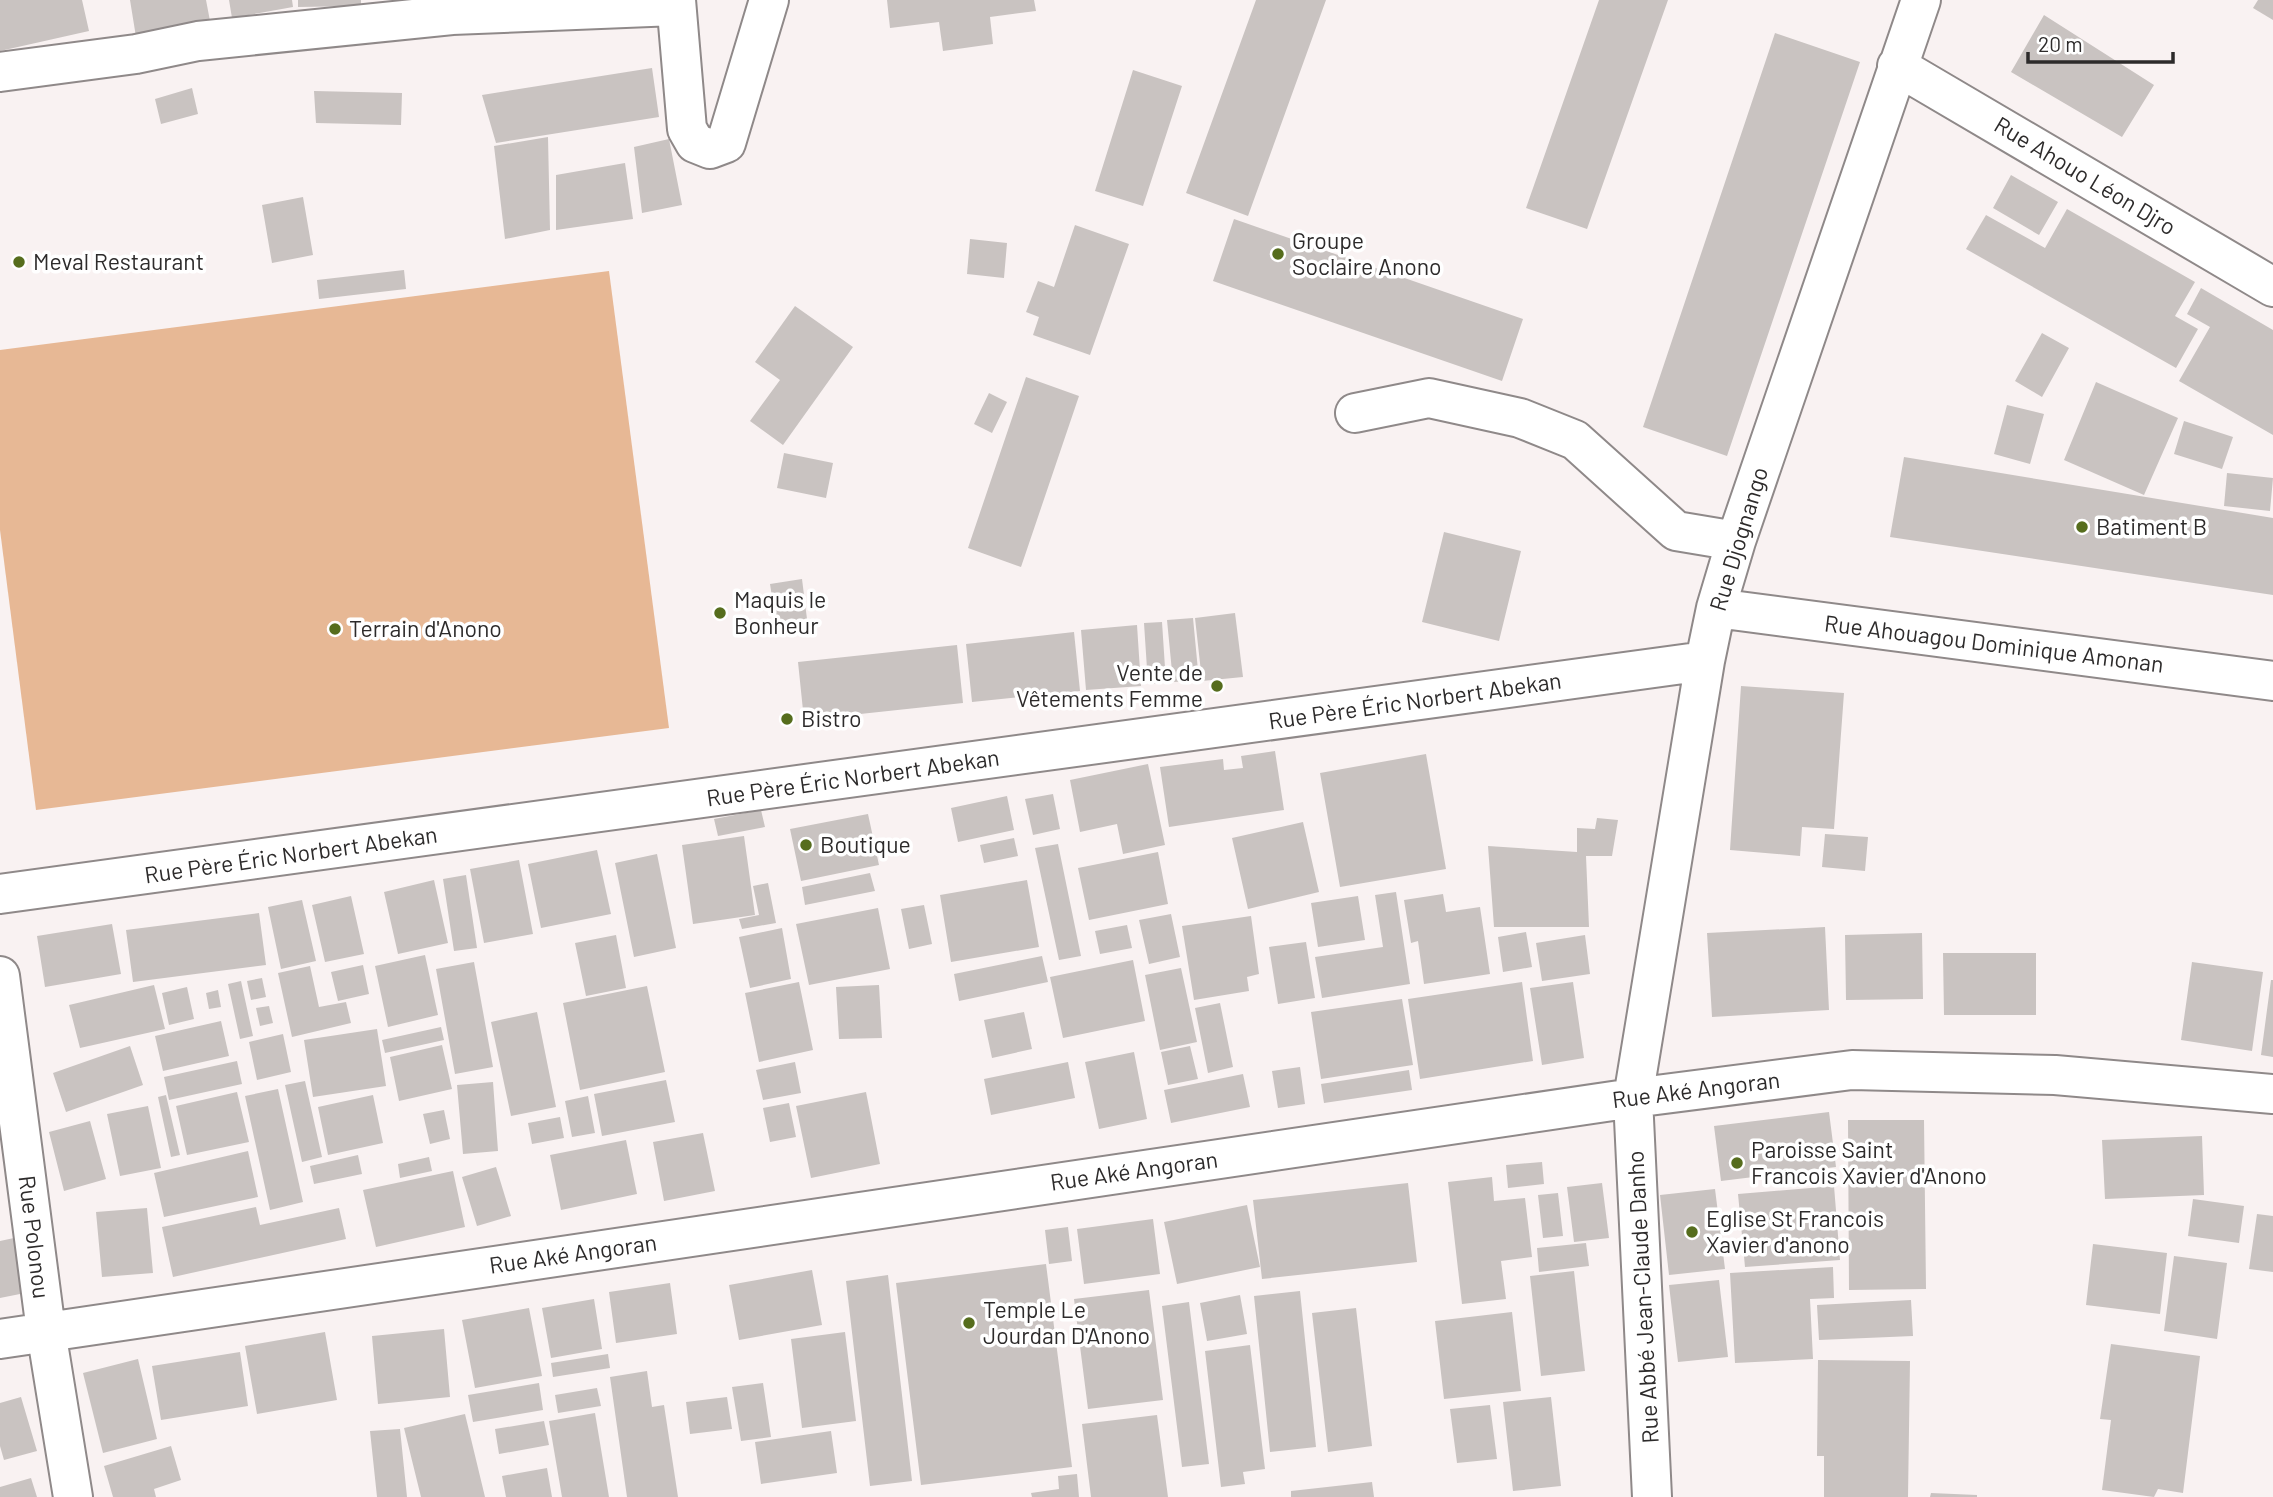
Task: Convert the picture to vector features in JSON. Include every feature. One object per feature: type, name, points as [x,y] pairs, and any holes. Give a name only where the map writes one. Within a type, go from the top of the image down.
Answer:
[{"type":"street","points":[[0,72],[136,54],[198,41],[452,15],[675,3],[687,129],[695,143],[710,149],[726,143],[769,0]]},
{"type":"street","name":"Rue Djognango","points":[[1633,1098],[1716,608],[1736,541],[1921,0]]},
{"type":"street","name":"Rue Ahouo Léon Djro","points":[[1897,66],[2273,287]]},
{"type":"street","points":[[1355,413],[1429,398],[1520,418],[1575,440],[1676,531],[1736,541]]},
{"type":"street","name":"Rue Ahouagou Dominique Amonan","points":[[1716,608],[2273,681]]},
{"type":"street","name":"Rue Père Éric Norbert Abekan","points":[[0,894],[1706,661]]},
{"type":"street","name":"Rue Polonou","points":[[0,976],[46,1331],[73,1497]]},
{"type":"street","name":"Rue Aké Angoran","points":[[0,1339],[1633,1098],[1852,1070],[2055,1074],[2273,1094]]},
{"type":"street","name":"Rue Abbé Jean-Claude Danho","points":[[1633,1098],[1652,1497]]},
{"type":"shaded area","name":"Terrain d'Anono","points":[[609,271],[669,728],[36,810],[0,530],[0,350]]},
{"type":"building","points":[[0,0],[82,0],[89,31],[0,51]]},
{"type":"building","points":[[130,0],[206,0],[210,21],[136,37]]},
{"type":"building","points":[[229,0],[292,0],[293,7],[232,18]]},
{"type":"building","points":[[298,0],[361,0],[361,6],[298,7]]},
{"type":"building","points":[[887,0],[1034,0],[1036,11],[990,17],[993,44],[943,51],[939,22],[890,28]]},
{"type":"building","points":[[1256,0],[1326,0],[1248,216],[1186,193]]},
{"type":"building","points":[[1599,0],[1668,0],[1587,229],[1526,208]]},
{"type":"building","points":[[2258,0],[2273,0],[2273,20],[2253,8]]},
{"type":"building","points":[[2044,15],[2154,85],[2122,137],[2011,72]]},
{"type":"building","points":[[1775,33],[1860,62],[1727,456],[1643,427]]},
{"type":"building","points":[[652,68],[659,117],[496,143],[482,95]]},
{"type":"building","points":[[1133,70],[1182,86],[1143,206],[1095,191]]},
{"type":"building","points":[[192,88],[198,114],[161,124],[155,99]]},
{"type":"building","points":[[314,91],[402,93],[401,125],[316,123]]},
{"type":"building","points":[[548,137],[550,230],[505,239],[494,146]]},
{"type":"building","points":[[669,139],[682,205],[642,213],[634,147]]},
{"type":"building","points":[[625,163],[633,219],[556,230],[556,175]]},
{"type":"building","points":[[2011,175],[2058,202],[2039,235],[1993,208]]},
{"type":"building","points":[[303,197],[313,255],[272,263],[262,205]]},
{"type":"building","points":[[2067,209],[2195,282],[2175,316],[2198,329],[2176,368],[1966,249],[1986,215],[2045,248]]},
{"type":"building","points":[[1234,219],[1523,319],[1502,381],[1213,281]]},
{"type":"building","points":[[1075,225],[1129,244],[1090,355],[1033,335],[1039,317],[1026,312],[1038,281],[1054,287]]},
{"type":"building","points":[[970,239],[1007,243],[1004,278],[967,274]]},
{"type":"building","points":[[404,270],[406,289],[319,299],[317,280]]},
{"type":"building","points":[[2201,288],[2273,330],[2273,435],[2179,381],[2210,327],[2187,314]]},
{"type":"building","points":[[795,306],[853,347],[783,445],[750,421],[780,380],[755,362]]},
{"type":"building","points":[[2042,333],[2069,348],[2042,397],[2015,381]]},
{"type":"building","points":[[1026,377],[1079,396],[1021,567],[968,548]]},
{"type":"building","points":[[2096,382],[2178,418],[2144,495],[2064,460]]},
{"type":"building","points":[[989,393],[1007,402],[992,433],[974,424]]},
{"type":"building","points":[[2007,405],[2044,414],[2030,464],[1994,454]]},
{"type":"building","points":[[2184,421],[2233,437],[2222,469],[2174,454]]},
{"type":"building","points":[[784,453],[833,463],[826,498],[777,488]]},
{"type":"building","name":"Batiment B","points":[[1904,457],[2273,518],[2273,595],[1890,537]]},
{"type":"building","points":[[2227,473],[2273,478],[2270,511],[2224,506]]},
{"type":"building","points":[[1444,532],[1521,551],[1499,641],[1422,622]]},
{"type":"building","points":[[802,579],[807,619],[776,623],[770,584]]},
{"type":"building","points":[[1235,613],[1243,677],[1202,681],[1195,618]]},
{"type":"building","points":[[1193,618],[1199,681],[1173,682],[1167,620]]},
{"type":"building","points":[[1162,622],[1166,683],[1148,684],[1144,623]]},
{"type":"building","points":[[1137,625],[1141,686],[1086,690],[1081,630]]},
{"type":"building","points":[[1074,632],[1080,691],[972,702],[966,644]]},
{"type":"building","points":[[957,645],[963,703],[804,720],[798,662]]},
{"type":"building","points":[[1741,686],[1844,693],[1834,829],[1802,827],[1800,856],[1730,850]]},
{"type":"building","points":[[1275,751],[1284,810],[1169,827],[1160,767],[1223,759],[1224,770],[1243,768],[1241,756]]},
{"type":"building","points":[[1426,754],[1446,869],[1340,887],[1320,773]]},
{"type":"building","points":[[1148,764],[1165,845],[1123,854],[1117,824],[1080,832],[1070,780]]},
{"type":"building","points":[[1053,794],[1060,829],[1033,835],[1025,799]]},
{"type":"building","points":[[1007,796],[1014,830],[958,842],[951,808]]},
{"type":"building","points":[[761,810],[765,827],[718,836],[714,819]]},
{"type":"building","points":[[868,814],[879,865],[801,881],[790,829]]},
{"type":"building","points":[[1597,818],[1618,820],[1612,856],[1586,856],[1589,927],[1494,927],[1488,846],[1577,852],[1577,828],[1595,829]]},
{"type":"building","points":[[1303,822],[1319,892],[1248,909],[1232,838]]},
{"type":"building","points":[[1825,834],[1868,837],[1865,871],[1822,867]]},
{"type":"building","points":[[744,836],[755,915],[693,924],[682,845]]},
{"type":"building","points":[[1014,838],[1018,856],[984,863],[980,845]]},
{"type":"building","points":[[1058,844],[1081,956],[1059,960],[1035,848]]},
{"type":"building","points":[[597,850],[611,914],[541,928],[528,864]]},
{"type":"building","points":[[1158,852],[1168,904],[1089,920],[1078,868]]},
{"type":"building","points":[[657,854],[676,948],[634,957],[615,863]]},
{"type":"building","points":[[519,860],[533,934],[484,943],[470,869]]},
{"type":"building","points":[[870,873],[875,891],[805,905],[802,887]]},
{"type":"building","points":[[466,875],[477,948],[454,951],[443,879]]},
{"type":"building","points":[[434,880],[448,943],[398,954],[384,892]]},
{"type":"building","points":[[1027,880],[1039,947],[951,962],[940,895]]},
{"type":"building","points":[[768,883],[776,923],[742,929],[739,919],[759,915],[753,886]]},
{"type":"building","points":[[1396,892],[1410,984],[1322,998],[1315,957],[1383,947],[1375,895]]},
{"type":"building","points":[[1443,894],[1446,912],[1480,907],[1490,974],[1424,984],[1418,941],[1411,943],[1404,900]]},
{"type":"building","points":[[351,896],[364,954],[325,962],[312,905]]},
{"type":"building","points":[[1358,896],[1365,940],[1318,947],[1311,903]]},
{"type":"building","points":[[302,900],[316,961],[281,969],[268,907]]},
{"type":"building","points":[[924,905],[932,944],[909,949],[901,909]]},
{"type":"building","points":[[878,908],[890,969],[809,985],[796,924]]},
{"type":"building","points":[[259,913],[266,965],[133,982],[126,930]]},
{"type":"building","points":[[1171,914],[1180,957],[1149,964],[1139,920]]},
{"type":"building","points":[[1251,916],[1259,974],[1247,977],[1249,991],[1194,1000],[1182,926]]},
{"type":"building","points":[[112,924],[121,974],[45,987],[37,936]]},
{"type":"building","points":[[1127,925],[1132,948],[1100,954],[1095,931]]},
{"type":"building","points":[[1825,927],[1829,1010],[1712,1017],[1707,933]]},
{"type":"building","points":[[782,928],[791,979],[750,988],[739,937]]},
{"type":"building","points":[[1526,932],[1532,967],[1503,972],[1498,937]]},
{"type":"building","points":[[1922,933],[1923,999],[1846,1000],[1845,935]]},
{"type":"building","points":[[616,935],[626,988],[586,996],[575,943]]},
{"type":"building","points":[[1585,935],[1590,974],[1542,981],[1536,943]]},
{"type":"building","points":[[1306,942],[1315,998],[1278,1004],[1269,947]]},
{"type":"building","points":[[1943,953],[2036,953],[2036,1015],[1944,1015]]},
{"type":"building","points":[[425,955],[438,1015],[388,1027],[375,966]]},
{"type":"building","points":[[1042,956],[1048,982],[959,1001],[954,974]]},
{"type":"building","points":[[1133,960],[1145,1021],[1063,1038],[1050,977]]},
{"type":"building","points":[[474,962],[493,1067],[455,1074],[436,969]]},
{"type":"building","points":[[2192,962],[2263,972],[2252,1051],[2181,1040]]},
{"type":"building","points":[[363,965],[369,994],[338,1001],[331,972]]},
{"type":"building","points":[[310,966],[319,1007],[346,1002],[351,1023],[292,1037],[278,973]]},
{"type":"building","points":[[1181,968],[1197,1042],[1160,1050],[1145,975]]},
{"type":"building","points":[[262,978],[266,997],[251,1000],[247,981]]},
{"type":"building","points":[[2273,980],[2273,1057],[2261,1055]]},
{"type":"building","points":[[241,981],[253,1036],[240,1039],[228,984]]},
{"type":"building","points":[[799,982],[813,1050],[759,1062],[745,993]]},
{"type":"building","points":[[1522,982],[1533,1061],[1420,1079],[1408,999]]},
{"type":"building","points":[[1573,982],[1584,1058],[1542,1065],[1530,988]]},
{"type":"building","points":[[154,985],[165,1029],[80,1048],[69,1005]]},
{"type":"building","points":[[879,985],[882,1038],[839,1039],[836,987]]},
{"type":"building","points":[[647,986],[665,1072],[580,1090],[563,1003]]},
{"type":"building","points":[[187,987],[194,1019],[169,1025],[162,993]]},
{"type":"building","points":[[218,990],[221,1007],[209,1009],[206,993]]},
{"type":"building","points":[[1402,999],[1413,1065],[1321,1079],[1311,1012]]},
{"type":"building","points":[[1220,1003],[1233,1067],[1208,1073],[1195,1008]]},
{"type":"building","points":[[269,1006],[273,1023],[260,1026],[256,1008]]},
{"type":"building","points":[[537,1012],[556,1107],[511,1116],[491,1022]]},
{"type":"building","points":[[1024,1012],[1032,1049],[992,1058],[984,1020]]},
{"type":"building","points":[[221,1021],[229,1056],[163,1071],[155,1036]]},
{"type":"building","points":[[441,1027],[444,1040],[385,1053],[382,1040]]},
{"type":"building","points":[[377,1029],[386,1086],[313,1097],[304,1040]]},
{"type":"building","points":[[283,1034],[291,1072],[257,1080],[249,1042]]},
{"type":"building","points":[[442,1045],[452,1089],[399,1101],[390,1057]]},
{"type":"building","points":[[130,1046],[143,1085],[66,1112],[53,1073]]},
{"type":"building","points":[[1190,1046],[1198,1079],[1168,1085],[1161,1052]]},
{"type":"building","points":[[1134,1052],[1147,1119],[1099,1129],[1085,1062]]},
{"type":"building","points":[[237,1061],[242,1084],[169,1100],[164,1077]]},
{"type":"building","points":[[795,1062],[801,1093],[763,1100],[756,1070]]},
{"type":"building","points":[[1068,1062],[1075,1098],[991,1115],[984,1079]]},
{"type":"building","points":[[1300,1067],[1305,1104],[1278,1108],[1272,1071]]},
{"type":"building","points":[[1409,1070],[1412,1090],[1324,1103],[1321,1084]]},
{"type":"building","points":[[1243,1074],[1250,1107],[1171,1123],[1164,1090]]},
{"type":"building","points":[[666,1080],[675,1122],[602,1136],[594,1094]]},
{"type":"building","points":[[305,1081],[322,1157],[302,1162],[285,1085]]},
{"type":"building","points":[[493,1082],[498,1151],[463,1154],[457,1085]]},
{"type":"building","points":[[278,1089],[303,1202],[270,1210],[245,1096]]},
{"type":"building","points":[[237,1092],[249,1142],[187,1155],[176,1106]]},
{"type":"building","points":[[866,1092],[880,1164],[811,1178],[796,1106]]},
{"type":"building","points":[[166,1095],[180,1155],[171,1157],[158,1097]]},
{"type":"building","points":[[373,1095],[383,1143],[328,1155],[318,1107]]},
{"type":"building","points":[[588,1096],[595,1133],[572,1137],[565,1101]]},
{"type":"building","points":[[789,1103],[796,1137],[770,1142],[763,1108]]},
{"type":"building","points":[[148,1106],[161,1168],[120,1176],[107,1114]]},
{"type":"building","points":[[444,1110],[450,1139],[430,1144],[423,1114]]},
{"type":"building","points":[[1829,1112],[1836,1167],[1721,1181],[1714,1126]]},
{"type":"building","points":[[560,1117],[564,1138],[532,1144],[528,1123]]},
{"type":"building","points":[[1848,1120],[1924,1120],[1926,1289],[1849,1290]]},
{"type":"building","points":[[90,1121],[106,1179],[64,1191],[49,1132]]},
{"type":"building","points":[[703,1133],[715,1191],[664,1201],[653,1142]]},
{"type":"building","points":[[2202,1136],[2204,1195],[2105,1199],[2102,1140]]},
{"type":"building","points":[[626,1140],[637,1194],[561,1210],[550,1155]]},
{"type":"building","points":[[248,1151],[258,1197],[164,1217],[154,1173]]},
{"type":"building","points":[[358,1155],[362,1174],[314,1184],[310,1166]]},
{"type":"building","points":[[429,1157],[432,1171],[400,1178],[398,1164]]},
{"type":"building","points":[[1542,1162],[1544,1184],[1508,1188],[1506,1165]]},
{"type":"building","points":[[496,1167],[511,1216],[477,1226],[462,1177]]},
{"type":"building","points":[[453,1171],[465,1227],[376,1247],[363,1190]]},
{"type":"building","points":[[1492,1177],[1494,1201],[1525,1198],[1532,1257],[1501,1261],[1506,1299],[1462,1304],[1448,1182]]},
{"type":"building","points":[[1408,1183],[1417,1262],[1262,1279],[1253,1200]]},
{"type":"building","points":[[1602,1183],[1609,1238],[1574,1242],[1567,1187]]},
{"type":"building","points":[[1834,1186],[1840,1260],[1745,1267],[1738,1194]]},
{"type":"building","name":"Eglise St Francois Xavier d'anono","points":[[1715,1189],[1725,1269],[1669,1275],[1660,1195]]},
{"type":"building","points":[[1558,1193],[1563,1236],[1543,1238],[1538,1195]]},
{"type":"building","points":[[2193,1199],[2244,1206],[2239,1243],[2188,1236]]},
{"type":"building","points":[[1247,1205],[1260,1267],[1177,1284],[1164,1222]]},
{"type":"building","points":[[256,1207],[260,1225],[339,1208],[346,1239],[173,1277],[162,1227]]},
{"type":"building","points":[[147,1208],[153,1273],[102,1277],[96,1212]]},
{"type":"building","points":[[2257,1214],[2273,1216],[2273,1272],[2249,1269]]},
{"type":"building","points":[[1153,1219],[1160,1274],[1084,1284],[1077,1229]]},
{"type":"building","points":[[1068,1227],[1072,1261],[1049,1264],[1045,1230]]},
{"type":"building","points":[[14,1238],[25,1293],[0,1298],[0,1241]]},
{"type":"building","points":[[1586,1243],[1589,1266],[1539,1272],[1537,1248]]},
{"type":"building","points":[[2093,1244],[2167,1253],[2160,1314],[2086,1305]]},
{"type":"building","points":[[2174,1256],[2227,1263],[2217,1339],[2164,1331]]},
{"type":"building","points":[[1046,1264],[1072,1467],[921,1485],[896,1283]]},
{"type":"building","points":[[1833,1267],[1834,1298],[1810,1299],[1813,1359],[1735,1363],[1730,1273]]},
{"type":"building","points":[[812,1270],[822,1325],[739,1340],[729,1285]]},
{"type":"building","points":[[1574,1271],[1585,1371],[1541,1376],[1530,1276]]},
{"type":"building","points":[[888,1275],[912,1481],[870,1486],[846,1281]]},
{"type":"building","points":[[1719,1280],[1728,1357],[1678,1362],[1669,1285]]},
{"type":"building","points":[[670,1283],[677,1334],[616,1343],[609,1292]]},
{"type":"building","points":[[1149,1290],[1163,1400],[1088,1409],[1074,1299]]},
{"type":"building","points":[[1300,1291],[1316,1447],[1270,1452],[1254,1296]]},
{"type":"building","points":[[1240,1295],[1247,1334],[1207,1341],[1200,1303]]},
{"type":"building","points":[[594,1299],[602,1349],[551,1358],[542,1308]]},
{"type":"building","points":[[1911,1300],[1913,1336],[1819,1340],[1817,1305]]},
{"type":"building","points":[[1189,1302],[1209,1464],[1182,1467],[1162,1306]]},
{"type":"building","points":[[529,1308],[542,1376],[475,1388],[462,1320]]},
{"type":"building","points":[[1356,1308],[1372,1446],[1328,1452],[1312,1313]]},
{"type":"building","points":[[1512,1312],[1521,1391],[1444,1399],[1435,1321]]},
{"type":"building","points":[[444,1329],[450,1397],[378,1404],[372,1336]]},
{"type":"building","points":[[325,1332],[337,1400],[257,1414],[245,1346]]},
{"type":"building","points":[[845,1332],[856,1421],[802,1428],[791,1339]]},
{"type":"building","points":[[2111,1344],[2200,1356],[2183,1493],[2158,1489],[2154,1497],[2102,1490],[2111,1420],[2100,1419]]},
{"type":"building","points":[[1250,1345],[1265,1469],[1243,1472],[1245,1484],[1221,1487],[1205,1351]]},
{"type":"building","points":[[240,1352],[248,1406],[161,1420],[152,1366]]},
{"type":"building","points":[[608,1354],[610,1368],[553,1377],[551,1363]]},
{"type":"building","points":[[138,1359],[157,1439],[103,1453],[83,1373]]},
{"type":"building","points":[[1818,1360],[1910,1361],[1908,1497],[1824,1497],[1824,1456],[1817,1456]]},
{"type":"building","points":[[647,1371],[652,1407],[664,1405],[678,1497],[627,1497],[610,1377]]},
{"type":"building","points":[[539,1383],[543,1410],[473,1422],[468,1395]]},
{"type":"building","points":[[763,1383],[771,1437],[741,1441],[732,1387]]},
{"type":"building","points":[[597,1388],[601,1406],[558,1413],[555,1395]]},
{"type":"building","points":[[21,1397],[37,1451],[4,1460],[0,1446],[0,1403]]},
{"type":"building","points":[[727,1397],[732,1429],[690,1434],[686,1402]]},
{"type":"building","points":[[1551,1397],[1561,1486],[1513,1491],[1503,1402]]},
{"type":"building","points":[[1490,1405],[1497,1459],[1457,1463],[1450,1409]]},
{"type":"building","points":[[595,1413],[609,1497],[562,1497],[549,1421]]},
{"type":"building","points":[[465,1414],[485,1497],[421,1497],[404,1428]]},
{"type":"building","points":[[1157,1415],[1168,1497],[1091,1497],[1082,1424]]},
{"type":"building","points":[[544,1421],[549,1445],[499,1454],[495,1429]]},
{"type":"building","points":[[400,1429],[407,1497],[377,1497],[370,1431]]},
{"type":"building","points":[[831,1431],[837,1473],[761,1484],[755,1442]]},
{"type":"building","points":[[171,1446],[181,1480],[154,1489],[156,1497],[113,1497],[104,1466]]},
{"type":"building","points":[[547,1468],[552,1497],[506,1497],[502,1476]]},
{"type":"building","points":[[1077,1474],[1079,1497],[1032,1497],[1031,1493],[1059,1489],[1058,1476]]},
{"type":"building","points":[[31,1478],[37,1497],[0,1497],[0,1487]]},
{"type":"building","points":[[1372,1482],[1374,1497],[1291,1497],[1291,1491]]},
{"type":"building","points":[[1931,1493],[1977,1495],[1977,1497],[1930,1497]]},
{"type":"place","name":"Groupe Soclaire Anono","points":[[1278,254]]},
{"type":"place","name":"Meval Restaurant","points":[[19,262]]},
{"type":"place","name":"Batiment B","points":[[2082,527]]},
{"type":"place","name":"Maquis le Bonheur","points":[[720,613]]},
{"type":"place","name":"Terrain d'Anono","points":[[335,629]]},
{"type":"place","name":"Vente de Vêtements Femme","points":[[1217,686]]},
{"type":"place","name":"Bistro","points":[[787,719]]},
{"type":"place","name":"Boutique","points":[[806,845]]},
{"type":"place","name":"Paroisse Saint Francois Xavier d'Anono","points":[[1737,1163]]},
{"type":"place","name":"Eglise St Francois Xavier d'anono","points":[[1692,1232]]},
{"type":"place","name":"Temple Le Jourdan D'Anono","points":[[969,1323]]}]
